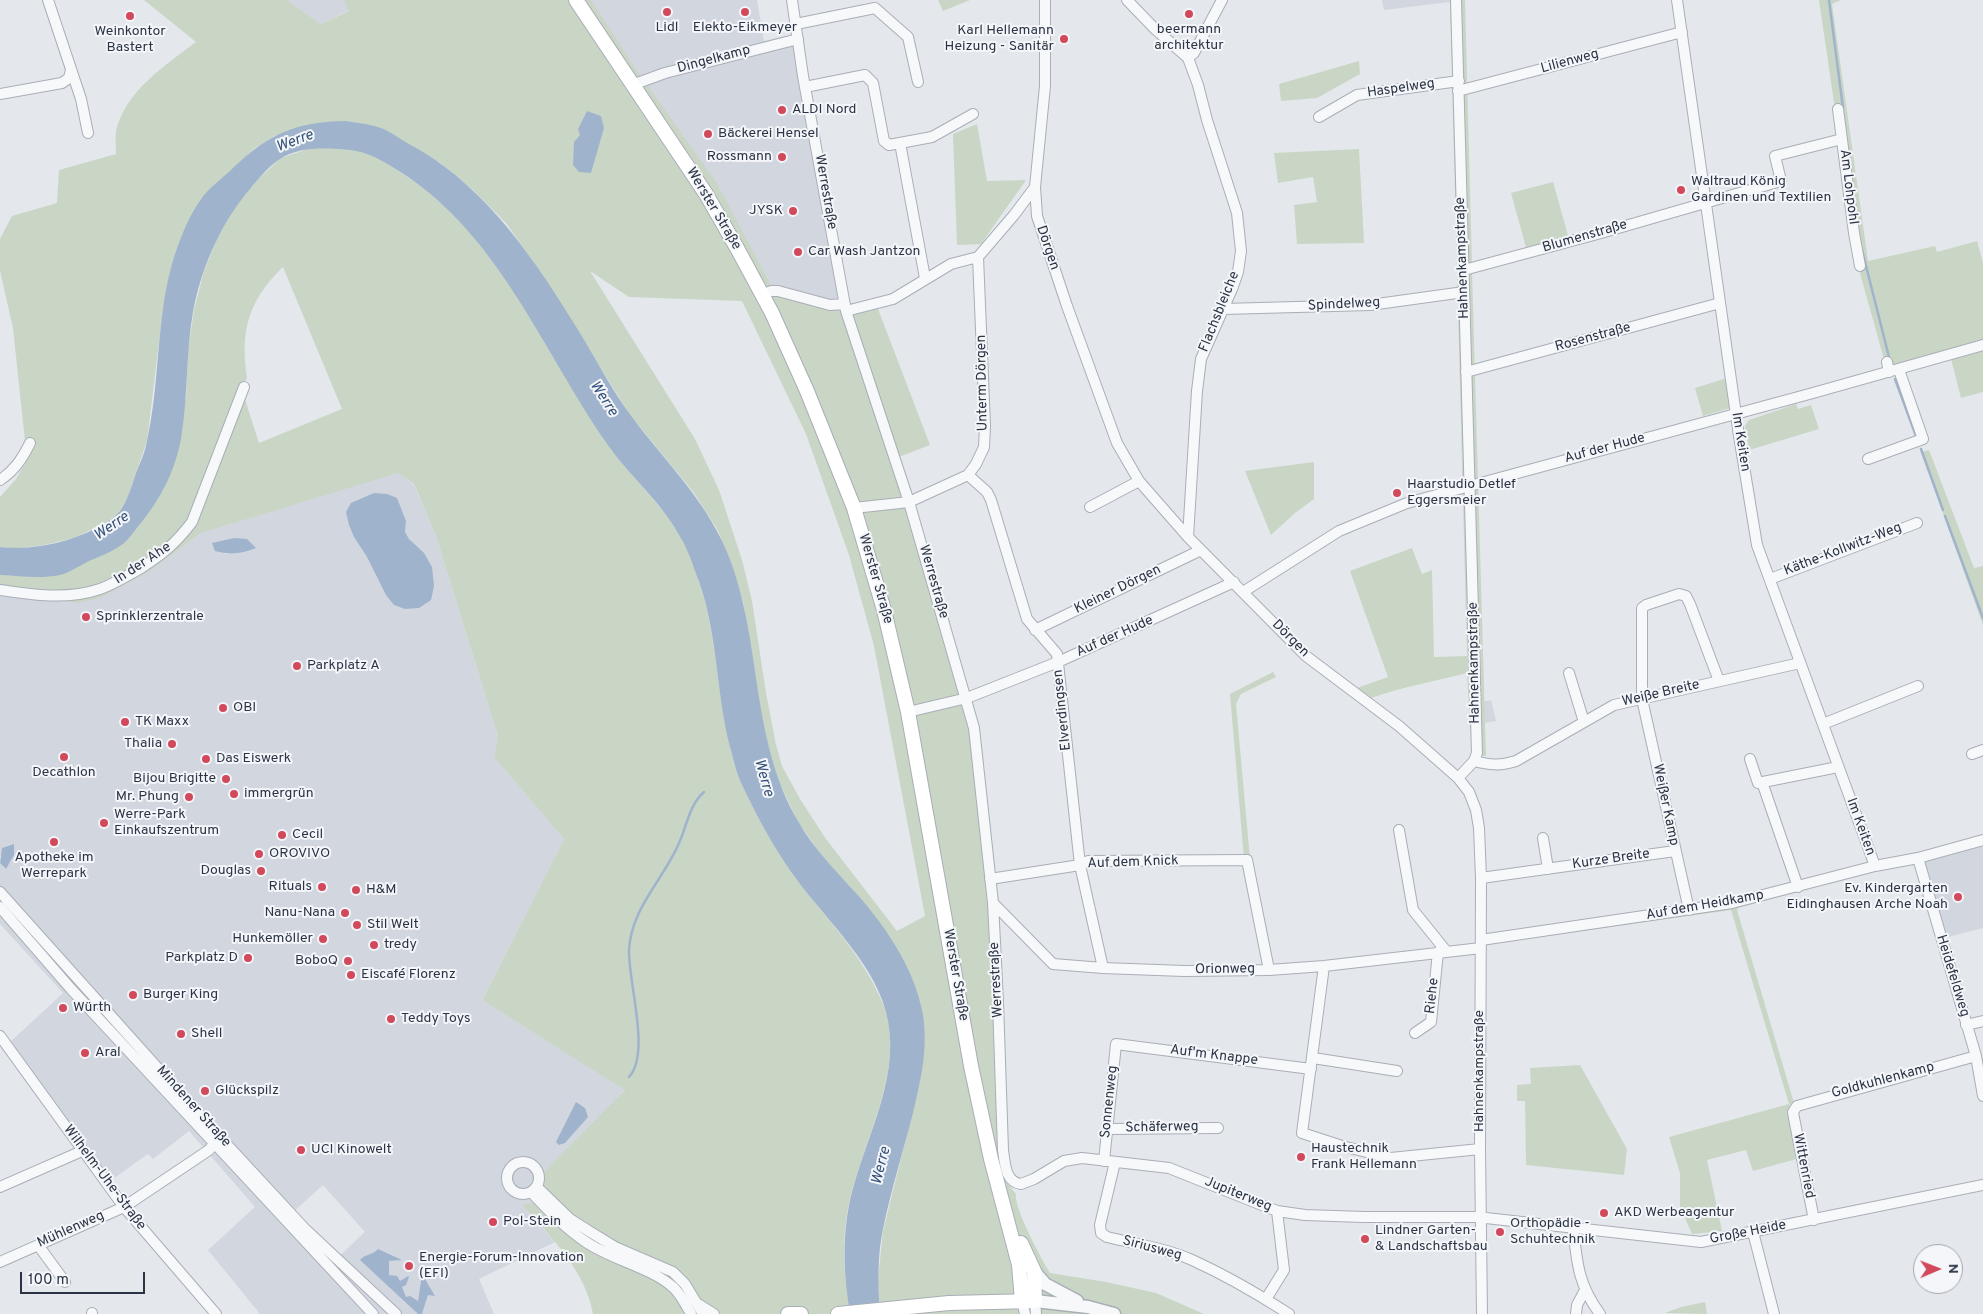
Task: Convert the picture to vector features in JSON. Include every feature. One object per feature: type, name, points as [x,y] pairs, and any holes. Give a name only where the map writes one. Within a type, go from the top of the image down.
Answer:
[{"type":"main road","name":"Werster Straße","points":[[576,0],[706,194],[762,295],[807,391],[854,508],[882,601],[908,712],[971,1066],[991,1159],[1030,1308]]},
{"type":"main road","name":"Werster Straße","points":[[1008,1219],[1034,1271],[1030,1308]]},
{"type":"main road","points":[[838,1314],[908,1307],[1030,1308]]},
{"type":"main road","points":[[788,1314],[800,1314]]},
{"type":"street","points":[[48,0],[81,99],[88,133]]},
{"type":"street","name":"Werrestraße","points":[[792,0],[845,307],[909,502],[967,698],[974,728],[993,904],[1000,1031],[1002,1150],[1007,1174]]},
{"type":"street","name":"Dörgen","points":[[1045,0],[1045,86],[1035,187],[1037,216],[1067,306],[1118,444],[1139,481],[1165,513],[1306,656],[1399,726],[1458,778]]},
{"type":"street","name":"Flachsbleiche","points":[[1127,0],[1155,29],[1188,58],[1237,213],[1241,251],[1238,272],[1201,359],[1196,391],[1188,537]]},
{"type":"street","points":[[1188,58],[1194,53],[1222,0]]},
{"type":"street","name":"Hahnenkampstraße","points":[[1456,0],[1471,486],[1477,753],[1474,761]]},
{"type":"street","name":"Im Keiten","points":[[1677,0],[1705,203],[1757,545],[1875,866]]},
{"type":"street","points":[[796,24],[875,4],[908,37],[918,82]]},
{"type":"street","name":"Lilienweg","points":[[1458,86],[1682,32]]},
{"type":"street","name":"Dingelkamp","points":[[632,85],[665,73],[798,39]]},
{"type":"street","points":[[0,94],[62,83],[68,78],[71,70]]},
{"type":"street","points":[[806,87],[865,75],[873,83],[884,141],[889,145],[932,137],[973,114]]},
{"type":"street","name":"Haspelweg","points":[[1319,117],[1357,95],[1458,86]]},
{"type":"street","name":"Am Lohpohl","points":[[1838,109],[1860,266]]},
{"type":"street","name":"Blumenstraße","points":[[1464,270],[1782,181],[1775,156],[1842,139]]},
{"type":"street","points":[[900,143],[925,278]]},
{"type":"street","points":[[762,295],[771,291],[778,291],[830,305],[845,307],[893,299],[951,264],[978,256],[1014,215],[1035,187]]},
{"type":"street","name":"Unterm Dörgen","points":[[968,475],[976,464],[984,446],[985,426],[978,256]]},
{"type":"street","name":"Spindelweg","points":[[1223,309],[1370,305],[1464,292]]},
{"type":"street","name":"Rosenstraße","points":[[1466,372],[1720,303]]},
{"type":"street","name":"Auf der Hude","points":[[1244,592],[1339,531],[1407,503],[1736,414],[1892,368],[1983,344]]},
{"type":"street","points":[[1868,459],[1923,439],[1892,368]]},
{"type":"street","name":"In der Ahe","points":[[0,590],[36,596],[78,594],[99,589],[116,582],[161,555],[178,540],[192,522],[244,386]]},
{"type":"street","points":[[0,480],[17,466],[30,443]]},
{"type":"street","points":[[854,508],[909,502],[968,475]]},
{"type":"street","name":"Elverdingsen","points":[[968,475],[983,487],[991,500],[1027,620],[1057,654],[1080,865],[1103,968]]},
{"type":"street","points":[[1090,506],[1139,481]]},
{"type":"street","name":"Käthe-Kollwitz-Weg","points":[[1770,579],[1916,522]]},
{"type":"street","name":"Kleiner Dörgen","points":[[1035,630],[1201,550]]},
{"type":"street","name":"Auf der Hude","points":[[908,712],[967,698],[1058,662],[1234,582]]},
{"type":"street","name":"Weißer Kamp","points":[[1689,910],[1674,851],[1642,698],[1642,608],[1678,594],[1686,596],[1719,681]]},
{"type":"street","name":"Weiße Breite","points":[[1474,761],[1495,766],[1516,761],[1614,705],[1800,663]]},
{"type":"street","points":[[1569,674],[1584,722]]},
{"type":"street","points":[[1823,724],[1918,686]]},
{"type":"street","points":[[1972,754],[1983,750]]},
{"type":"street","points":[[1750,759],[1758,783],[1838,767]]},
{"type":"street","points":[[1458,778],[1474,761]]},
{"type":"street","name":"Hahnenkampstraße","points":[[1458,778],[1469,792],[1476,810],[1479,828],[1481,878],[1480,1149],[1482,1314]]},
{"type":"street","points":[[1762,782],[1798,887]]},
{"type":"street","points":[[1399,830],[1413,910],[1442,951]]},
{"type":"street","points":[[1543,838],[1548,869]]},
{"type":"street","name":"Auf dem Heidkamp","points":[[1481,944],[1732,903],[1875,866],[1918,858],[1983,840]]},
{"type":"street","name":"Kurze Breite","points":[[1481,878],[1674,851]]},
{"type":"street","name":"Heidefeldweg","points":[[1918,858],[1976,1056],[1983,1096]]},
{"type":"street","name":"Auf dem Knick","points":[[990,879],[1080,865],[1088,862],[1247,860],[1269,970]]},
{"type":"street","name":"Mindener Straße","points":[[0,892],[207,1123],[305,1228],[390,1312]]},
{"type":"street","name":"Orionweg","points":[[993,904],[1053,964],[1184,971],[1269,970],[1324,966],[1442,951],[1481,944]]},
{"type":"street","name":"Mindener Straße","points":[[0,907],[71,989],[373,1314]]},
{"type":"street","name":"Riehe","points":[[1415,1033],[1431,1022],[1442,951]]},
{"type":"street","points":[[1324,966],[1302,1133],[1342,1146],[1391,1158],[1480,1149]]},
{"type":"street","points":[[1966,1025],[1983,1020]]},
{"type":"street","name":"Wilhelm-Uhe-Straße","points":[[0,1036],[124,1207],[216,1314]]},
{"type":"street","name":"Auf'm Knappe","points":[[1116,1044],[1311,1069]]},
{"type":"street","name":"Sonnenweg","points":[[1104,1161],[1116,1044]]},
{"type":"street","name":"Goldkuhlenkamp","points":[[1793,1112],[1801,1104],[1976,1056]]},
{"type":"street","points":[[1313,1058],[1397,1071]]},
{"type":"street","name":"Wittenried","points":[[1793,1112],[1814,1220]]},
{"type":"street","name":"Schäferweg","points":[[1107,1129],[1218,1128]]},
{"type":"street","name":"Mühlenweg","points":[[0,1262],[124,1207],[214,1144]]},
{"type":"street","points":[[0,1187],[82,1151]]},
{"type":"street","name":"Jupiterweg","points":[[1007,1174],[1016,1184],[1021,1184],[1034,1179],[1064,1161],[1082,1158],[1176,1170],[1277,1211],[1305,1215],[1481,1218]]},
{"type":"street","name":"Siriusweg","points":[[1114,1162],[1100,1224],[1101,1233],[1107,1237],[1165,1251],[1191,1260],[1266,1299],[1289,1314]]},
{"type":"street","name":"Große Heide","points":[[1481,1218],[1701,1242],[1983,1185]]},
{"type":"street","points":[[688,1311],[675,1289],[664,1280],[610,1256],[585,1242],[565,1226],[534,1190],[592,1233],[622,1250],[673,1272],[685,1284],[703,1314]]},
{"type":"street","points":[[1266,1299],[1284,1270],[1277,1211]]},
{"type":"street","points":[[1573,1227],[1577,1267],[1585,1290],[1600,1314]]},
{"type":"street","points":[[1754,1232],[1774,1314]]},
{"type":"street","points":[[38,1245],[65,1282]]},
{"type":"street","points":[[1034,1271],[1045,1284],[1088,1307],[1114,1314]]},
{"type":"street","points":[[1576,1314],[1577,1305],[1585,1290]]},
{"type":"street","points":[[697,1303],[714,1314]]},
{"type":"street","points":[[1030,1308],[1088,1307]]},
{"type":"shaded area","points":[[287,0],[344,0],[350,10],[321,24]]},
{"type":"shaded area","points":[[591,0],[757,0],[764,41],[793,35],[840,310],[822,307],[775,292],[754,253]]},
{"type":"shaded area","points":[[1382,0],[1450,0],[1450,2],[1384,10]]},
{"type":"shaded area","points":[[398,472],[414,485],[436,536],[498,736],[494,757],[564,839],[483,999],[625,1089],[545,1187],[534,1204],[522,1205],[555,1242],[479,1279],[494,1314],[422,1314],[428,1295],[434,1295],[422,1275],[418,1301],[406,1297],[401,1287],[408,1276],[400,1281],[389,1276],[389,1261],[400,1260],[391,1255],[375,1252],[361,1260],[418,1314],[260,1314],[208,1250],[255,1207],[189,1131],[153,1159],[148,1154],[110,1181],[8,1044],[63,993],[0,924],[0,863],[5,869],[12,860],[2,852],[0,857],[0,586],[150,571],[201,533]],"holes":[[[406,521],[405,532],[409,539],[367,557],[354,537]],[[234,538],[255,547],[249,550],[226,554],[213,543]],[[323,1185],[365,1232],[335,1260],[291,1214]]]},
{"type":"shaded area","points":[[1491,700],[1496,721],[1484,723],[1483,702]]},
{"type":"shaded area","name":"Ev. Kindergarten Eidinghausen Arche Noah","points":[[1983,844],[1983,928],[1944,938],[1924,867],[1925,862],[1929,859]]},
{"type":"green space","points":[[144,0],[287,0],[321,24],[349,11],[344,0],[591,0],[638,72],[716,182],[775,292],[822,307],[840,310],[843,315],[878,309],[930,445],[896,458],[973,727],[990,892],[995,1004],[998,1152],[1007,1183],[1016,1194],[1019,1211],[1050,1273],[1106,1282],[1156,1293],[1204,1314],[880,1314],[878,1279],[883,1231],[920,1082],[857,894],[825,860],[798,822],[774,771],[763,723],[743,602],[731,562],[717,529],[694,493],[631,416],[530,257],[506,223],[472,189],[439,162],[276,135],[255,148],[200,200],[163,309],[147,441],[128,496],[119,513],[103,524],[74,538],[15,549],[0,547],[0,497],[16,479],[36,445],[25,441],[13,328],[0,271],[0,239],[12,216],[57,203],[59,170],[116,154],[116,131],[128,103],[148,80],[196,42]],"holes":[[[590,271],[629,297],[742,301],[806,434],[849,555],[874,646],[925,916],[897,931],[826,839],[800,799],[782,766],[766,693],[752,601],[742,560],[719,490],[695,439]]]},
{"type":"green space","points":[[938,0],[970,0],[943,11]]},
{"type":"green space","points":[[1450,0],[1465,0],[1472,265],[1527,251],[1511,193],[1553,182],[1569,239],[1697,204],[1700,199],[1702,212],[1699,209],[1472,272],[1486,756],[1475,756],[1474,728],[1470,728],[1467,673],[1407,687],[1371,698],[1357,688],[1388,677],[1350,571],[1412,548],[1422,574],[1432,570],[1434,657],[1467,656]]},
{"type":"green space","points":[[1819,0],[1841,0],[1832,4],[1868,261],[1935,246],[1937,252],[1977,241],[1983,263],[1983,392],[1961,398],[1951,359],[1889,377],[1858,266]]},
{"type":"green space","points":[[1359,61],[1360,74],[1317,98],[1281,101],[1279,84]]},
{"type":"green space","points":[[977,124],[987,181],[1026,180],[981,244],[957,245],[953,134]]},
{"type":"green space","points":[[311,148],[360,150],[388,164],[436,199],[466,228],[492,260],[539,331],[604,439],[661,509],[684,543],[698,578],[709,620],[726,728],[741,783],[767,833],[797,880],[846,941],[864,967],[881,1000],[888,1020],[889,1066],[878,1112],[855,1181],[846,1217],[844,1258],[850,1314],[593,1314],[583,1283],[575,1269],[555,1242],[522,1205],[534,1203],[543,1189],[544,1172],[625,1090],[483,999],[564,839],[494,757],[498,736],[436,536],[414,484],[398,473],[201,533],[150,571],[100,598],[76,603],[0,586],[0,575],[24,576],[96,558],[186,398],[188,352],[194,310],[204,271],[218,236],[235,207],[257,180],[281,158]],"holes":[[[283,267],[342,409],[259,443],[241,387],[247,378],[245,361],[246,331],[254,305],[271,280]]]},
{"type":"green space","points":[[1359,149],[1364,243],[1297,244],[1294,205],[1317,202],[1313,177],[1278,183],[1274,153]]},
{"type":"green space","points":[[1727,378],[1730,408],[1703,416],[1695,388]]},
{"type":"green space","points":[[1796,404],[1798,409],[1811,405],[1819,429],[1749,450],[1745,426],[1749,420]]},
{"type":"green space","points":[[1929,450],[1974,568],[1983,566],[1983,625],[1921,452]]},
{"type":"green space","points":[[1314,462],[1314,499],[1271,535],[1245,471]]},
{"type":"green space","points":[[1273,672],[1276,677],[1241,694],[1236,704],[1250,859],[1244,859],[1230,694]]},
{"type":"green space","points":[[1674,825],[1693,903],[1731,898],[1789,884],[1792,880],[1797,892],[1738,908],[1737,910],[1794,1103],[1789,1105],[1800,1158],[1753,1171],[1746,1150],[1707,1160],[1722,1231],[1692,1234],[1680,1206],[1680,1173],[1669,1137],[1789,1104],[1731,910],[1525,939],[1524,930],[1680,906],[1682,903],[1665,827]]},
{"type":"green space","points":[[1580,1065],[1627,1149],[1624,1175],[1526,1165],[1525,1101],[1517,1101],[1517,1085],[1531,1084],[1530,1068]]},
{"type":"green space","points":[[1705,1302],[1707,1314],[1665,1313],[1681,1307]]},
{"type":"water","points":[[587,111],[601,116],[604,128],[591,173],[579,172],[573,165],[574,142],[580,135],[578,129]]},
{"type":"water","name":"Werre","points":[[346,121],[381,128],[418,149],[444,166],[490,207],[529,255],[625,407],[700,503],[722,541],[741,594],[764,726],[783,790],[798,821],[810,840],[867,906],[898,950],[913,981],[923,1015],[925,1041],[921,1077],[881,1240],[878,1272],[880,1314],[850,1314],[846,1287],[845,1246],[849,1205],[884,1091],[889,1068],[888,1021],[883,1001],[851,946],[797,880],[781,857],[740,780],[725,725],[708,614],[693,566],[682,539],[663,510],[623,465],[605,441],[582,406],[539,332],[492,261],[466,229],[436,199],[386,163],[356,151],[323,149],[301,151],[287,155],[270,167],[235,208],[219,236],[206,265],[193,312],[180,446],[172,472],[153,507],[123,544],[67,573],[45,577],[0,575],[0,547],[42,546],[70,539],[108,521],[119,512],[125,503],[147,441],[154,397],[163,308],[172,264],[187,224],[202,197],[247,155],[272,138],[298,127]]},
{"type":"water","points":[[374,493],[387,494],[397,498],[406,521],[405,532],[409,539],[424,553],[432,567],[434,586],[431,600],[419,608],[405,609],[394,605],[386,595],[349,525],[346,512],[351,503]]},
{"type":"water","points":[[234,538],[247,539],[256,548],[246,552],[235,553],[215,551],[212,543]]},
{"type":"water","points":[[14,844],[14,855],[6,869],[0,863],[2,848]]},
{"type":"water","points":[[576,1102],[585,1108],[588,1117],[565,1143],[559,1145],[556,1142]]},
{"type":"water","points":[[378,1249],[402,1260],[389,1261],[389,1275],[397,1276],[400,1281],[409,1277],[406,1285],[402,1287],[406,1297],[410,1296],[418,1301],[422,1274],[435,1296],[428,1295],[422,1314],[418,1314],[360,1260]]},
{"type":"waterway","points":[[1829,0],[1843,108]]},
{"type":"waterway","points":[[1862,250],[1890,361]]},
{"type":"waterway","points":[[1895,379],[1916,436]]},
{"type":"waterway","points":[[1921,449],[1943,510]]},
{"type":"waterway","points":[[1945,516],[1983,618]]},
{"type":"waterway","points":[[629,1077],[635,1066],[638,1052],[637,1016],[629,950],[631,935],[642,907],[673,856],[695,803],[704,792]]},
{"type":"place","name":"Lidl","points":[[667,12]]},
{"type":"place","name":"Elekto-Eikmeyer","points":[[745,12]]},
{"type":"place","name":"beermann architektur","points":[[1189,14]]},
{"type":"place","name":"Weinkontor Bastert","points":[[130,16]]},
{"type":"place","name":"Karl Hellemann Heizung - Sanitär","points":[[1064,39]]},
{"type":"place","name":"ALDI Nord","points":[[782,110]]},
{"type":"place","name":"Bäckerei Hensel","points":[[708,134]]},
{"type":"place","name":"Rossmann","points":[[782,157]]},
{"type":"place","name":"Waltraud König Gardinen und Textilien","points":[[1681,190]]},
{"type":"place","name":"JYSK","points":[[793,211]]},
{"type":"place","name":"Car Wash Jantzon","points":[[798,252]]},
{"type":"place","name":"Haarstudio Detlef Eggersmeier","points":[[1397,493]]},
{"type":"place","name":"Sprinklerzentrale","points":[[86,617]]},
{"type":"place","name":"Parkplatz A","points":[[297,666]]},
{"type":"place","name":"OBI","points":[[223,708]]},
{"type":"place","name":"TK Maxx","points":[[125,722]]},
{"type":"place","name":"Thalia","points":[[172,744]]},
{"type":"place","name":"Decathlon","points":[[64,757]]},
{"type":"place","name":"Das Eiswerk","points":[[206,759]]},
{"type":"place","name":"Bijou Brigitte","points":[[226,779]]},
{"type":"place","name":"immergrün","points":[[234,794]]},
{"type":"place","name":"Mr. Phung","points":[[189,797]]},
{"type":"place","name":"Werre-Park Einkaufszentrum","points":[[104,823]]},
{"type":"place","name":"Cecil","points":[[282,835]]},
{"type":"place","name":"Apotheke im Werrepark","points":[[54,842]]},
{"type":"place","name":"OROVIVO","points":[[259,854]]},
{"type":"place","name":"Douglas","points":[[261,871]]},
{"type":"place","name":"Rituals","points":[[322,887]]},
{"type":"place","name":"H&M","points":[[356,890]]},
{"type":"place","name":"Ev. Kindergarten Eidinghausen Arche Noah","points":[[1958,897]]},
{"type":"place","name":"Nanu-Nana","points":[[345,913]]},
{"type":"place","name":"Stil Welt","points":[[357,925]]},
{"type":"place","name":"Hunkemöller","points":[[323,939]]},
{"type":"place","name":"tredy","points":[[374,945]]},
{"type":"place","name":"Parkplatz D","points":[[248,958]]},
{"type":"place","name":"BoboQ","points":[[348,961]]},
{"type":"place","name":"Eiscafé Florenz","points":[[351,975]]},
{"type":"place","name":"Burger King","points":[[133,995]]},
{"type":"place","name":"Würth","points":[[63,1008]]},
{"type":"place","name":"Teddy Toys","points":[[391,1019]]},
{"type":"place","name":"Shell","points":[[181,1034]]},
{"type":"place","name":"Aral","points":[[85,1053]]},
{"type":"place","name":"Glückspilz","points":[[205,1091]]},
{"type":"place","name":"UCI Kinowelt","points":[[301,1150]]},
{"type":"place","name":"Haustechnik Frank Hellemann","points":[[1301,1157]]},
{"type":"place","name":"AKD Werbeagentur","points":[[1604,1213]]},
{"type":"place","name":"Pol-Stein","points":[[493,1222]]},
{"type":"place","name":"Orthopädie - Schuhtechnik","points":[[1500,1232]]},
{"type":"place","name":"Lindner Garten- & Landschaftsbau","points":[[1365,1239]]},
{"type":"place","name":"Energie-Forum-Innovation (EFI)","points":[[409,1266]]}]
